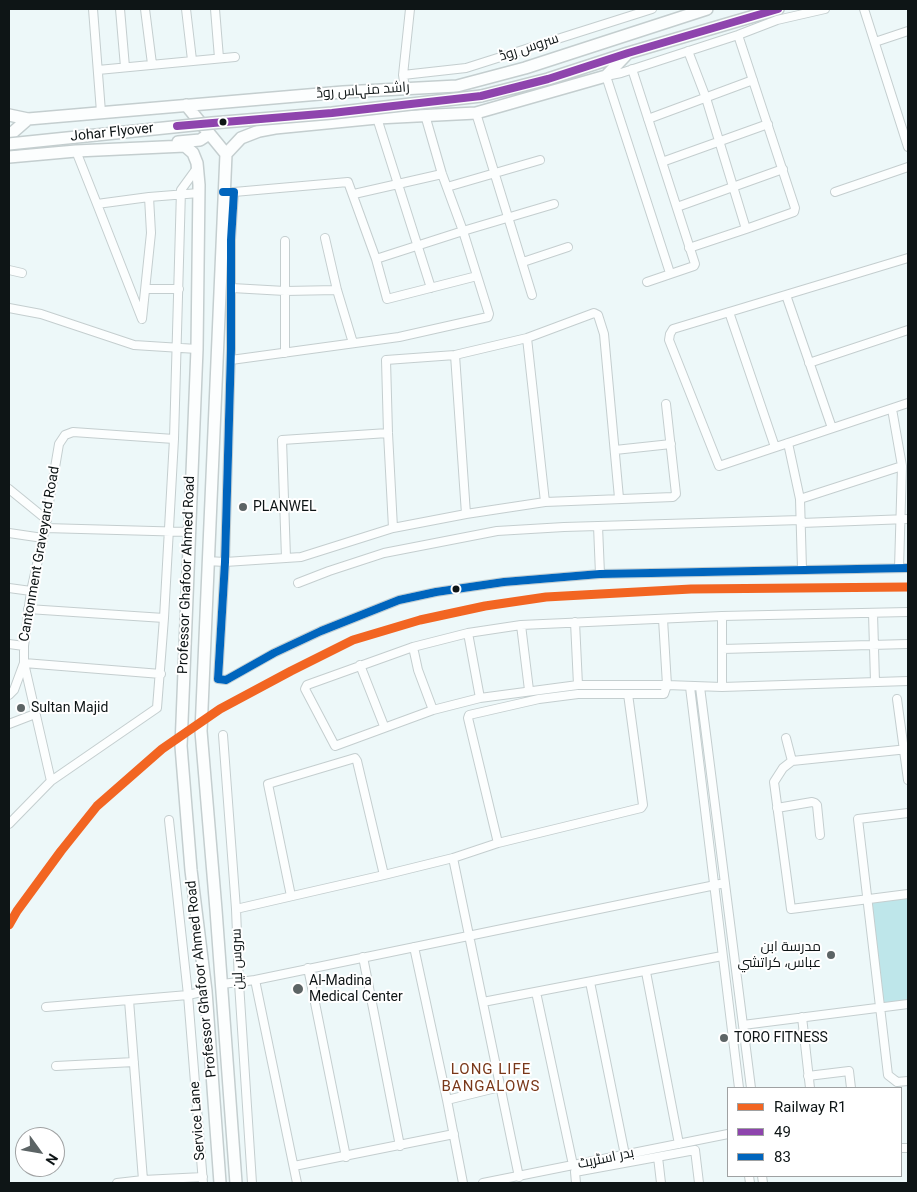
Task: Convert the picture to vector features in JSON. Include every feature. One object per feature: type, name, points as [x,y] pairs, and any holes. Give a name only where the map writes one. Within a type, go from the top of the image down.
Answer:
[{"type":"main road","name":"راشد منہاس روڈ","points":[[9,115],[28,119],[274,98],[457,86],[525,68],[707,9]]},
{"type":"main road","points":[[226,154],[241,138],[258,131],[275,128],[377,118],[476,112],[606,76],[628,53],[775,13]]},
{"type":"main road","name":"Johar Flyover","points":[[9,144],[212,123],[332,113],[481,96],[548,79],[628,53]]},
{"type":"main road","points":[[274,98],[275,128]]},
{"type":"main road","points":[[186,105],[226,154],[229,192],[219,279],[200,731],[222,984],[236,1183]]},
{"type":"main road","points":[[9,121],[28,119]]},
{"type":"main road","points":[[9,134],[28,119]]},
{"type":"main road","points":[[132,148],[200,140],[209,134]]},
{"type":"main road","name":"Professor Ghafoor Ahmed Road","points":[[9,157],[76,151],[185,146],[193,153],[197,168],[199,193],[197,349],[181,746],[191,870],[206,991],[220,1183]]},
{"type":"main road","points":[[193,435],[212,437]]},
{"type":"street","points":[[93,9],[102,112]]},
{"type":"street","points":[[120,9],[125,66]]},
{"type":"street","points":[[145,9],[152,64]]},
{"type":"street","points":[[186,9],[192,60]]},
{"type":"street","points":[[215,9],[219,58]]},
{"type":"street","points":[[405,88],[403,75],[410,9]]},
{"type":"street","name":"سروس روڈ","points":[[403,75],[466,68],[652,9]]},
{"type":"street","points":[[670,273],[606,76],[738,35],[775,13],[825,9]]},
{"type":"street","points":[[864,9],[908,147]]},
{"type":"street","points":[[875,42],[908,31]]},
{"type":"street","points":[[689,248],[794,212],[795,208],[738,35]]},
{"type":"street","points":[[688,51],[706,98],[746,229]]},
{"type":"street","points":[[98,70],[235,57]]},
{"type":"street","points":[[632,69],[695,264],[694,266],[647,282]]},
{"type":"street","points":[[648,119],[753,80]]},
{"type":"street","points":[[476,112],[532,295]]},
{"type":"street","points":[[231,360],[399,337],[485,319],[489,314],[463,231],[442,174],[425,115]]},
{"type":"street","points":[[377,118],[431,288]]},
{"type":"street","points":[[662,162],[768,124]]},
{"type":"street","points":[[76,151],[142,320],[151,232],[149,197]]},
{"type":"street","points":[[447,187],[540,160]]},
{"type":"street","points":[[835,192],[908,167]]},
{"type":"street","points":[[9,824],[51,782],[157,708],[174,439],[181,190],[197,168]]},
{"type":"street","points":[[676,208],[782,169]]},
{"type":"street","points":[[354,194],[442,174]]},
{"type":"street","points":[[477,276],[387,299],[354,194],[350,184],[346,181],[229,192],[232,284],[231,360],[225,562],[218,679],[226,680],[274,653],[321,631],[398,600],[436,592],[504,582],[600,574],[908,568]]},
{"type":"street","points":[[97,204],[199,193]]},
{"type":"street","points":[[376,259],[554,204]]},
{"type":"street","points":[[325,238],[337,290],[353,343]]},
{"type":"street","points":[[285,241],[286,353]]},
{"type":"street","points":[[523,262],[568,247]]},
{"type":"street","points":[[908,258],[673,329],[668,340],[719,466],[908,403]]},
{"type":"street","points":[[9,270],[22,273]]},
{"type":"street","points":[[219,279],[232,284],[285,291],[337,290]]},
{"type":"street","points":[[146,289],[179,289]]},
{"type":"street","points":[[786,295],[832,428]]},
{"type":"street","points":[[9,308],[41,314],[134,345],[197,349]]},
{"type":"street","points":[[729,312],[776,447]]},
{"type":"street","points":[[393,528],[386,360],[455,354],[527,338],[594,313],[598,315],[604,334],[619,498]]},
{"type":"street","points":[[809,363],[908,330]]},
{"type":"street","points":[[527,338],[545,502]]},
{"type":"street","points":[[455,354],[466,514]]},
{"type":"street","points":[[207,561],[225,562],[301,557],[393,528],[545,502],[675,496],[666,404]]},
{"type":"street","points":[[892,409],[902,466],[904,519],[899,568]]},
{"type":"street","name":"Cantonment Graveyard Road","points":[[51,782],[24,664],[24,646],[31,591],[46,524],[59,444],[65,435],[73,432],[174,439]]},
{"type":"street","points":[[286,558],[282,440],[388,433]]},
{"type":"street","points":[[788,442],[800,499],[802,569]]},
{"type":"street","points":[[615,450],[671,444]]},
{"type":"street","points":[[800,499],[902,466]]},
{"type":"street","points":[[9,489],[46,524],[189,532]]},
{"type":"street","points":[[298,583],[329,570],[384,553],[496,530],[904,519]]},
{"type":"street","points":[[598,526],[600,574]]},
{"type":"street","points":[[9,533],[43,538]]},
{"type":"street","points":[[9,588],[31,591]]},
{"type":"street","points":[[28,609],[164,618]]},
{"type":"street","points":[[908,612],[722,616],[521,625],[468,633],[413,647],[360,665],[307,686],[305,689],[335,746],[384,726],[433,710],[480,698],[529,690],[578,685],[667,685],[722,688],[908,681]]},
{"type":"street","points":[[874,613],[875,682]]},
{"type":"street","points":[[722,616],[722,688]]},
{"type":"street","points":[[498,843],[468,718],[469,715],[538,699],[568,695],[664,694],[667,685],[663,619]]},
{"type":"street","points":[[575,622],[578,685]]},
{"type":"street","points":[[521,625],[529,690]]},
{"type":"street","points":[[468,633],[480,698]]},
{"type":"street","points":[[9,644],[24,646]]},
{"type":"street","points":[[722,649],[908,644]]},
{"type":"street","points":[[413,647],[418,670],[433,710]]},
{"type":"street","points":[[9,696],[14,690],[24,664],[160,674]]},
{"type":"street","points":[[360,665],[384,726]]},
{"type":"street","points":[[690,687],[739,1087]]},
{"type":"street","points":[[700,687],[751,1087]]},
{"type":"street","points":[[236,909],[324,890],[453,858],[498,843],[642,807],[628,694]]},
{"type":"street","points":[[897,699],[906,749],[908,780]]},
{"type":"street","points":[[9,724],[35,714]]},
{"type":"street","name":"سروس لین","points":[[223,735],[236,909],[252,1183]]},
{"type":"street","points":[[786,738],[792,761]]},
{"type":"street","points":[[906,749],[792,761],[783,768],[774,782],[791,909],[908,894]]},
{"type":"street","points":[[291,896],[267,786],[269,783],[355,758],[384,875]]},
{"type":"street","points":[[777,808],[815,802],[817,805],[820,835]]},
{"type":"street","points":[[908,813],[858,819],[888,1075],[897,1082],[908,1081]]},
{"type":"street","name":"Service Lane","points":[[169,820],[188,995],[203,1180]]},
{"type":"street","points":[[453,858],[518,1176]]},
{"type":"street","points":[[222,984],[255,980],[725,883]]},
{"type":"street","points":[[414,947],[463,1183]]},
{"type":"street","points":[[483,1002],[722,956]]},
{"type":"street","points":[[363,957],[400,1146]]},
{"type":"street","points":[[308,968],[346,1157]]},
{"type":"street","points":[[646,972],[679,1144]]},
{"type":"street","points":[[255,980],[297,1183]]},
{"type":"street","points":[[590,982],[625,1155]]},
{"type":"street","points":[[46,1007],[188,995],[206,991]]},
{"type":"street","points":[[536,992],[572,1166]]},
{"type":"street","points":[[129,1000],[143,1180]]},
{"type":"street","points":[[743,1024],[908,1004]]},
{"type":"street","points":[[802,1018],[810,1087]]},
{"type":"street","points":[[56,1066],[134,1062]]},
{"type":"street","points":[[808,1076],[849,1071],[851,1087]]},
{"type":"street","points":[[447,1100],[500,1087]]},
{"type":"street","points":[[294,1166],[454,1134]]},
{"type":"street","name":"بدر اسٹریٹ","points":[[483,1183],[727,1134]]},
{"type":"street","points":[[576,1183],[575,1172],[695,1150],[699,1183]]},
{"type":"street","points":[[658,1157],[661,1183]]},
{"type":"street","points":[[117,1183],[143,1180],[203,1180]]},
{"type":"shaded area","points":[[908,894],[908,1004],[880,1008],[867,899]]},
{"type":"rail line","name":"R1","points":[[9,925],[17,911],[61,851],[97,806],[162,749],[220,709],[353,640],[420,620],[485,606],[546,597],[691,589],[908,587]]},
{"type":"transit line","name":"49","points":[[177,126],[332,113],[481,96],[548,79],[628,53],[778,9]]},
{"type":"transit line","name":"83","points":[[223,192],[234,192],[231,240],[231,349],[225,562],[218,679],[226,680],[274,653],[321,631],[399,600],[436,592],[504,582],[600,574],[908,568]]},
{"type":"place","name":"PLANWEL","points":[[243,507]]},
{"type":"place","name":"Sultan Majid","points":[[21,708]]},
{"type":"place","name":"مدرسة ابن عباس، كراتشي","points":[[831,955]]},
{"type":"place","name":"Al-Madina Medical Center","points":[[298,989]]},
{"type":"place","name":"TORO FITNESS","points":[[724,1038]]},
{"type":"district","name":"LONG LIFE BANGALOWS","points":[[491,1078]]}]
